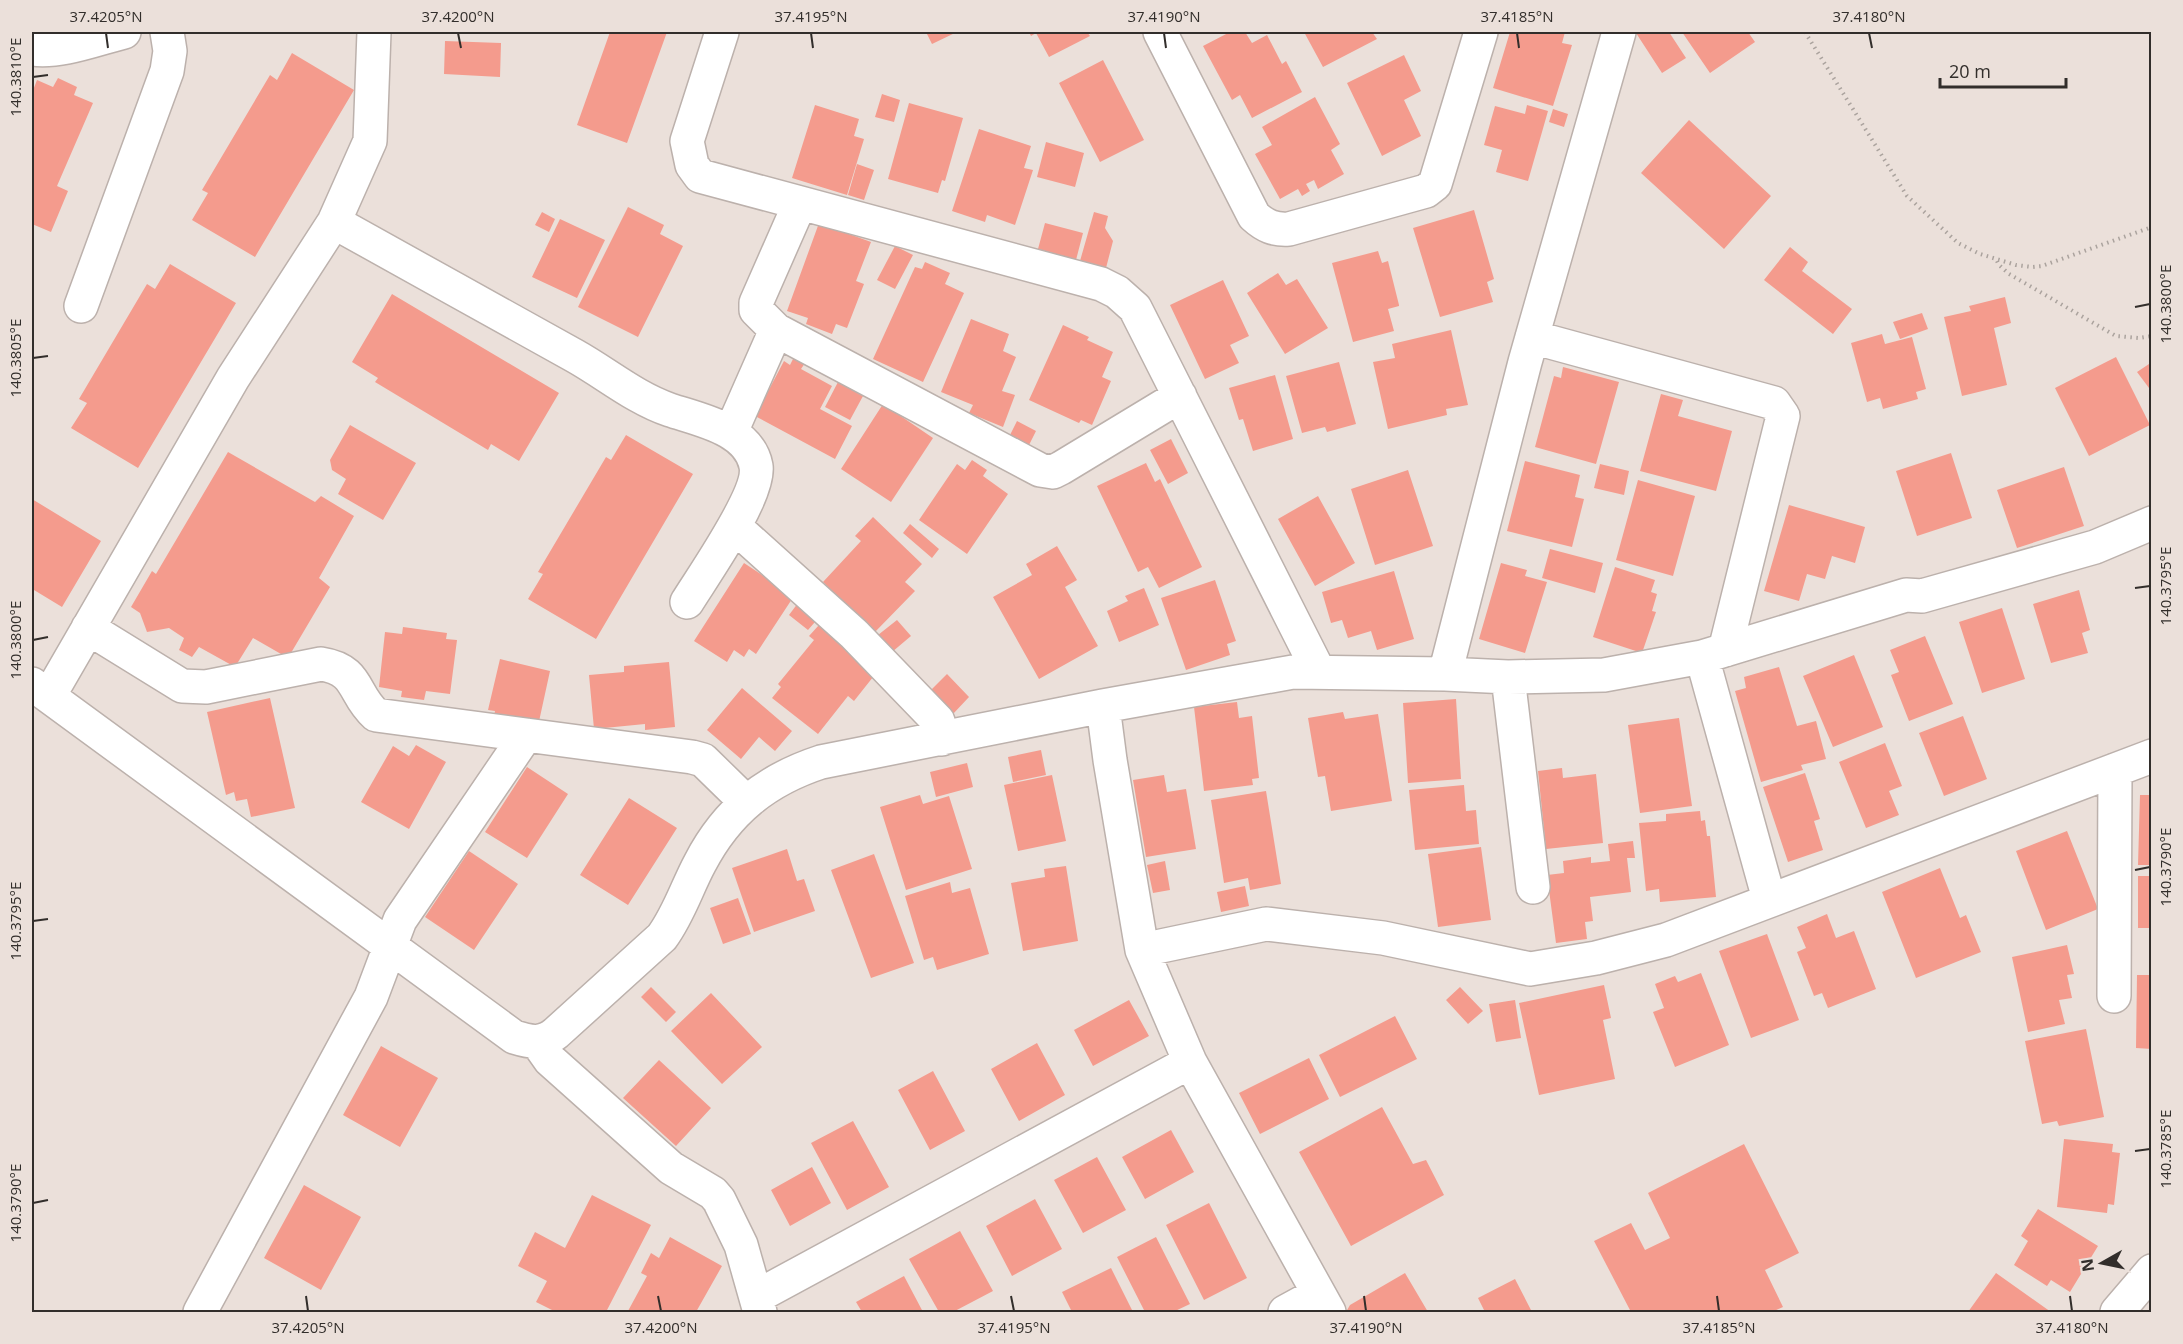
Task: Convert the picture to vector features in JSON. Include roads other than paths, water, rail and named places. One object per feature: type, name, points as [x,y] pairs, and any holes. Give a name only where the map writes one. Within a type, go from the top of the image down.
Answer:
[{"type":"street","points":[[32,49],[63,47],[124,32]]},
{"type":"street","points":[[81,306],[167,72],[170,51],[167,32]]},
{"type":"street","points":[[374,32],[370,141],[334,222],[233,378],[88,628],[40,690],[514,1037],[538,1043],[549,1039],[556,1033],[662,937],[673,923],[700,862],[721,827],[746,801],[797,770],[821,762],[1103,706],[1293,672],[1508,677],[1604,675],[1713,654],[1906,595],[1922,596],[2096,547],[2151,523]]},
{"type":"street","points":[[722,32],[687,141],[692,165],[700,176],[1101,284],[1118,292],[1135,308],[1319,672]]},
{"type":"street","points":[[1160,32],[1254,216],[1264,225],[1278,230],[1289,229],[1426,191],[1435,184],[1480,32]]},
{"type":"street","points":[[1445,674],[1532,337],[1619,32]]},
{"type":"street","points":[[800,203],[756,303],[756,310],[776,330],[1040,470],[1053,471],[1061,468],[1180,396]]},
{"type":"street","points":[[334,222],[596,368],[651,404],[731,432],[745,444],[756,465],[756,476],[735,528],[687,602]]},
{"type":"street","points":[[731,432],[776,330]]},
{"type":"street","points":[[1532,337],[1774,403],[1783,416],[1713,654],[1769,899]]},
{"type":"street","points":[[735,528],[854,634],[938,721],[942,739]]},
{"type":"street","points":[[88,628],[182,686],[206,687],[321,664],[334,666],[349,675],[367,707],[376,716],[692,757],[703,760],[746,801]]},
{"type":"street","points":[[1508,677],[1533,887]]},
{"type":"street","points":[[1103,706],[1142,950],[1190,1062],[1324,1303],[1285,1312]]},
{"type":"street","points":[[200,1312],[371,997],[400,920],[526,735]]},
{"type":"street","points":[[1142,950],[1266,924],[1383,938],[1530,969],[1596,958],[1666,940],[2151,756]]},
{"type":"street","points":[[2114,996],[2115,770]]},
{"type":"street","points":[[538,1043],[550,1060],[671,1168],[712,1193],[719,1200],[741,1245],[758,1305],[1190,1062]]},
{"type":"street","points":[[2117,1312],[2151,1271]]}]
